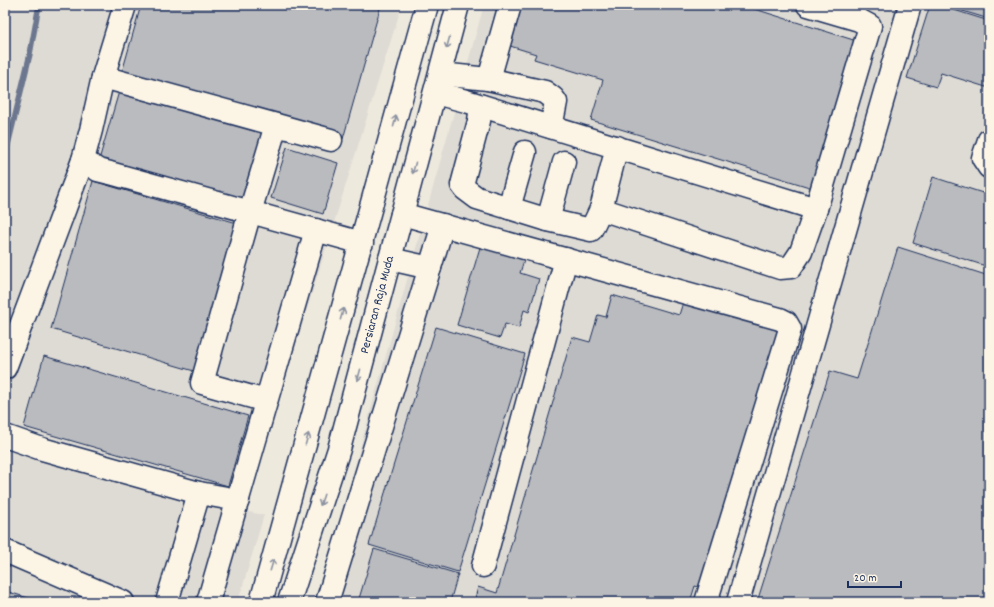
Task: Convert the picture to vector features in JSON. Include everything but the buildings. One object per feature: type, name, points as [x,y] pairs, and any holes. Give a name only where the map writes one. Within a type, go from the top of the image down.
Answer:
[{"type":"main road","points":[[5,368],[82,160],[91,130],[103,77],[124,5]]},
{"type":"main road","points":[[261,602],[428,5]]},
{"type":"main road","name":"Persiaran Raja Muda","points":[[289,602],[339,449],[458,5]]},
{"type":"main road","points":[[488,79],[510,5]]},
{"type":"main road","points":[[601,208],[780,268],[791,267],[801,252],[816,209],[870,26],[859,20],[808,5]]},
{"type":"main road","points":[[738,602],[910,5]]},
{"type":"main road","points":[[103,77],[331,140]]},
{"type":"main road","points":[[437,83],[488,79],[545,92],[554,98],[556,102],[551,127]]},
{"type":"main road","points":[[437,83],[466,101],[481,106],[816,209]]},
{"type":"main road","points":[[481,106],[479,121],[462,185],[465,190],[477,198],[508,208],[548,220],[591,230],[601,208],[617,147]]},
{"type":"main road","points":[[266,402],[202,383],[276,125]]},
{"type":"main road","points":[[989,140],[983,158],[989,167]]},
{"type":"main road","points":[[508,208],[525,152]]},
{"type":"main road","points":[[82,160],[98,170],[110,174],[362,243]]},
{"type":"main road","points":[[548,220],[564,162]]},
{"type":"main road","points":[[402,214],[780,319],[786,322],[790,329],[706,602]]},
{"type":"main road","points":[[327,602],[443,225]]},
{"type":"main road","points":[[208,602],[316,230]]},
{"type":"main road","points":[[390,259],[430,268]]},
{"type":"main road","points":[[483,566],[566,259]]},
{"type":"main road","points":[[5,436],[42,449],[199,492],[238,500]]},
{"type":"main road","points":[[167,602],[199,492]]},
{"type":"main road","points":[[5,551],[123,602]]},
{"type":"shaded area","points":[[5,5],[402,5],[244,511],[264,515],[238,602],[5,602]]},
{"type":"shaded area","points":[[484,5],[989,5],[989,602],[317,602]]},
{"type":"waterway","points":[[5,157],[30,54],[39,5]]}]
